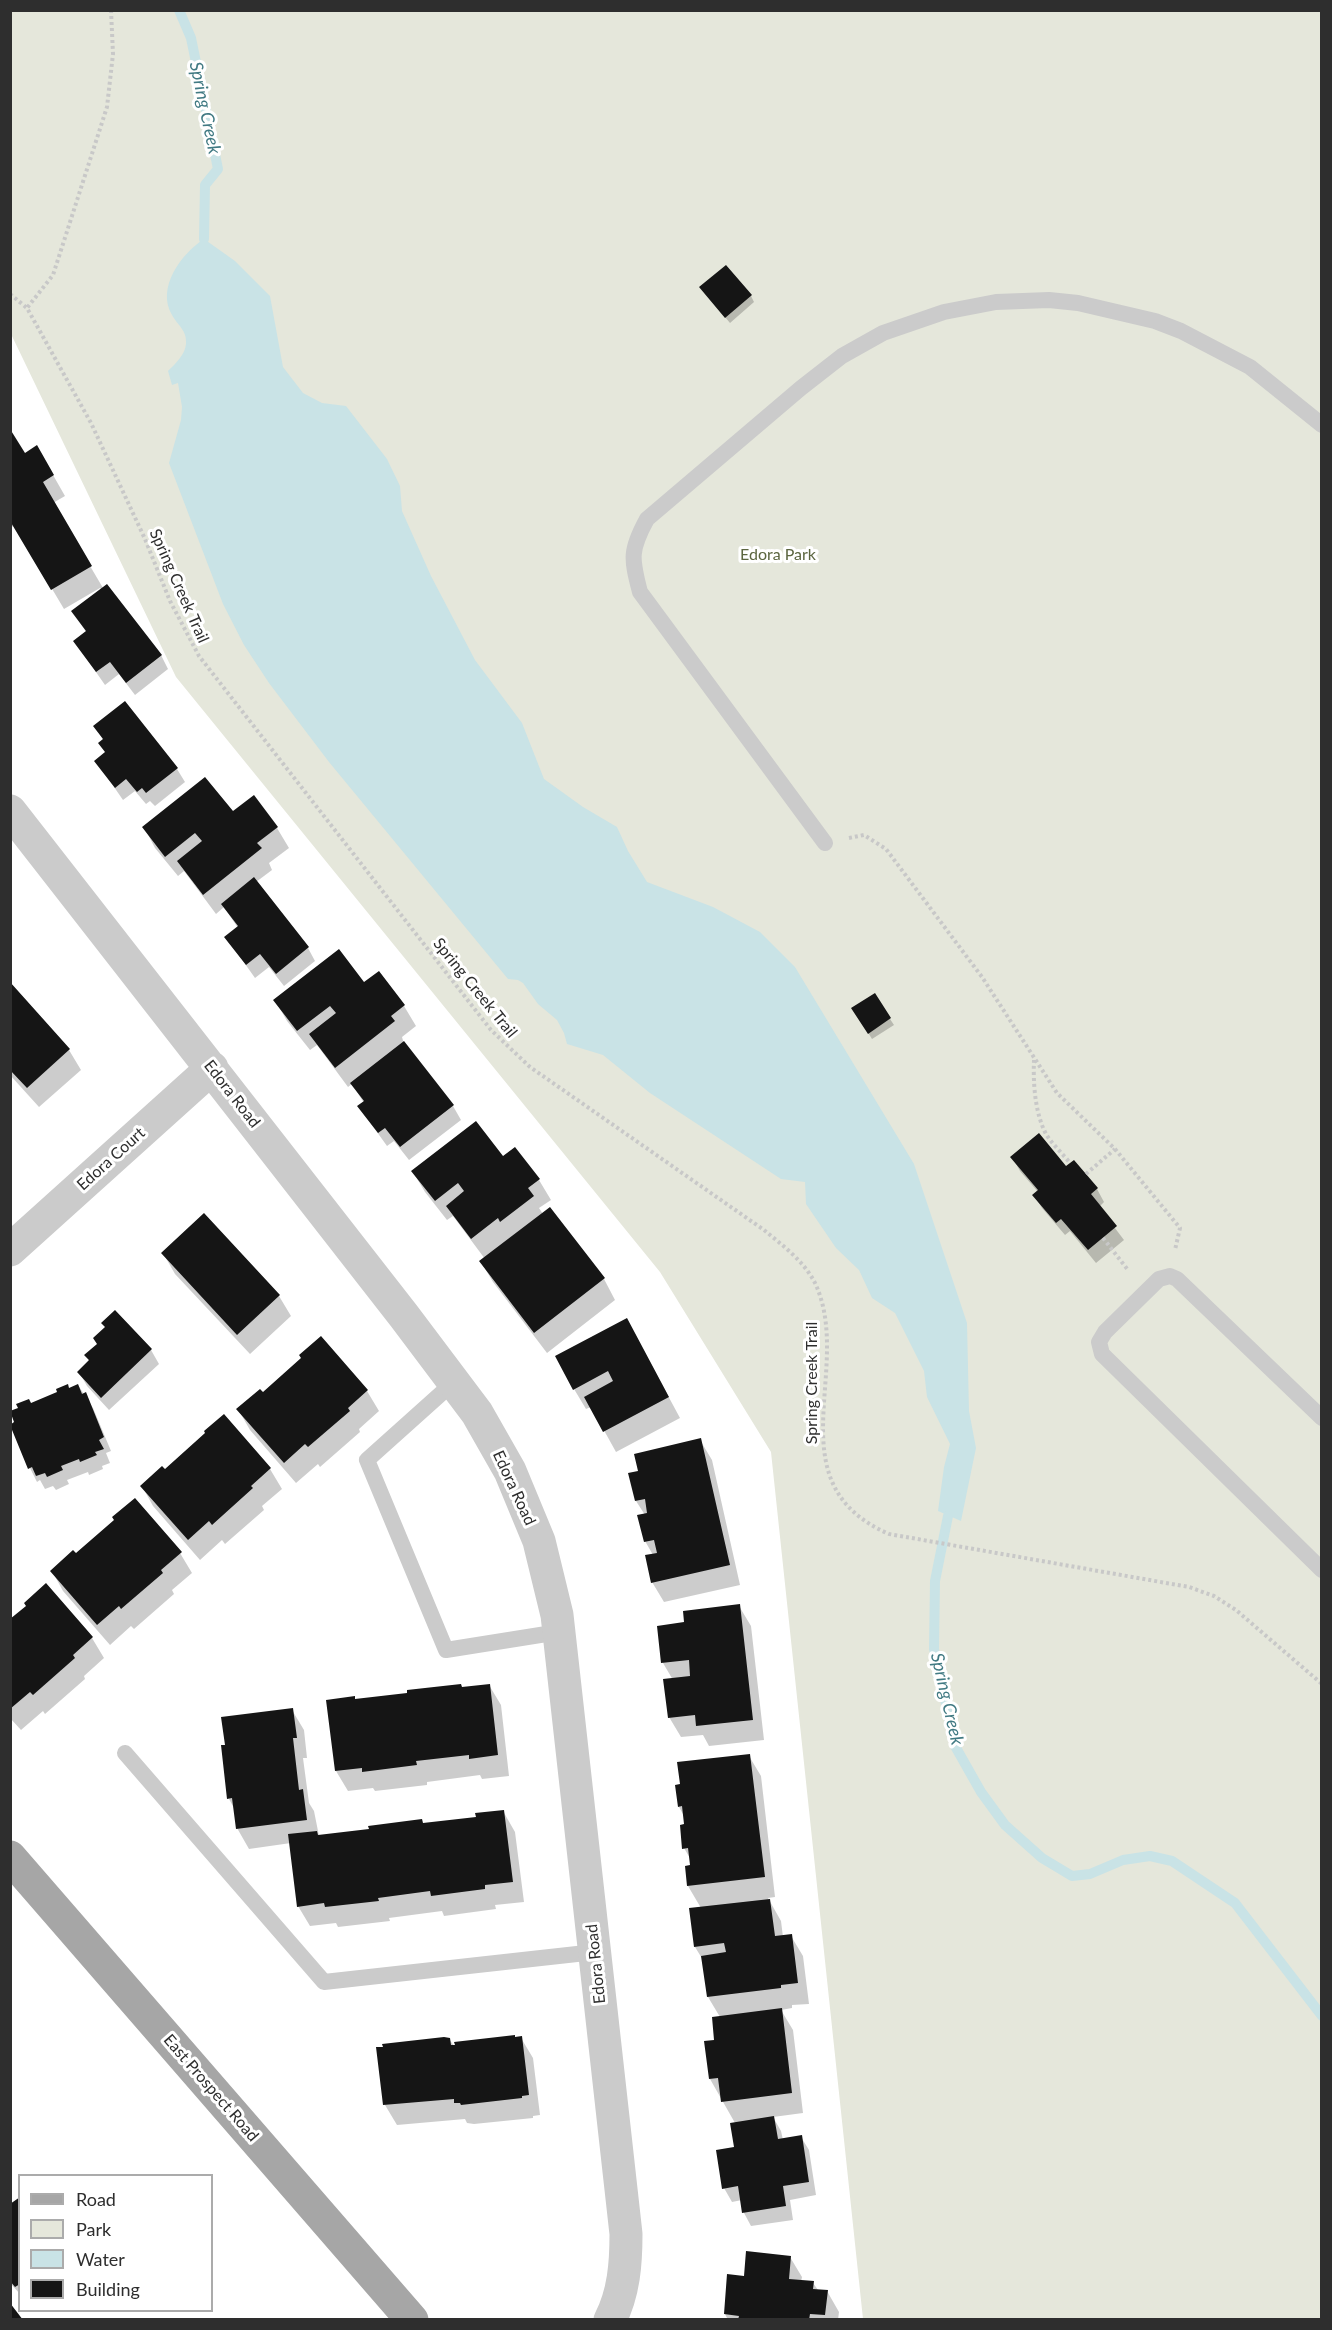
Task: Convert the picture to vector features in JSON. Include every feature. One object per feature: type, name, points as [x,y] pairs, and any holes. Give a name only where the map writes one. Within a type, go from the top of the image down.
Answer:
[{"type":"main road","name":"East Prospect Road","points":[[10,1857],[412,2319]]},
{"type":"street","name":"Edora Road","points":[[10,811],[212,1068],[477,1413],[510,1471],[539,1541],[557,1615],[626,2234],[626,2262],[617,2306],[610,2319]]},
{"type":"street","name":"Edora Court","points":[[10,1250],[212,1068]]},
{"type":"lane","points":[[825,843],[640,592],[633,565],[634,542],[647,519],[801,388],[842,356],[883,333],[944,312],[996,302],[1049,300],[1078,303],[1155,321],[1197,338],[1250,367],[1322,425]]},
{"type":"lane","points":[[1322,1418],[1170,1275],[1159,1279],[1105,1332],[1099,1342],[1102,1354],[1322,1570]]},
{"type":"lane","points":[[454,1382],[367,1460],[446,1650],[559,1632]]},
{"type":"lane","points":[[125,1753],[324,1982],[595,1952]]},
{"type":"path","points":[[10,294],[27,308],[53,275],[106,107],[113,54],[111,10]]},
{"type":"path","name":"Spring Creek Trail","points":[[27,308],[92,423],[145,539],[170,601],[199,656],[491,1030],[530,1067],[764,1230],[792,1252],[814,1281],[824,1307],[826,1334],[824,1457],[829,1475],[843,1501],[868,1525],[889,1534],[1189,1587],[1214,1596],[1236,1610],[1322,1684]]},
{"type":"path","points":[[825,843],[864,835],[886,849],[982,978],[1057,1093],[1114,1149],[1180,1228],[1170,1275]]},
{"type":"path","points":[[1034,1060],[1033,1075],[1041,1121],[1047,1135],[1070,1163]]},
{"type":"path","points":[[1086,1174],[1114,1149]]},
{"type":"path","points":[[1102,1238],[1146,1292]]},
{"type":"green space","name":"Edora Park","points":[[11,11],[1321,11],[1321,2319],[863,2319],[771,1452],[660,1272],[176,677],[11,334]]},
{"type":"water","points":[[204,239],[235,261],[270,296],[283,367],[303,393],[322,403],[346,406],[387,459],[400,486],[402,511],[431,576],[475,660],[522,723],[544,779],[583,807],[617,827],[628,851],[647,882],[713,907],[760,932],[795,967],[914,1164],[967,1323],[969,1411],[976,1448],[961,1521],[938,1511],[944,1467],[950,1444],[927,1397],[924,1371],[895,1313],[872,1298],[859,1270],[836,1248],[806,1204],[805,1182],[781,1179],[650,1093],[603,1055],[567,1044],[557,1020],[538,1004],[523,983],[508,979],[329,762],[269,683],[244,645],[223,604],[169,463],[181,420],[182,407],[178,383],[172,385],[168,371],[182,356],[186,339],[172,315],[167,294],[173,272],[187,253]]},
{"type":"building","points":[[726,265],[752,295],[725,318],[699,287]]},
{"type":"building","points":[[10,429],[25,453],[37,445],[54,475],[43,482],[92,566],[51,590],[10,521]]},
{"type":"building","points":[[107,584],[162,655],[126,683],[110,662],[96,672],[73,641],[86,631],[71,611]]},
{"type":"building","points":[[125,701],[178,768],[146,793],[142,788],[137,792],[126,779],[115,788],[94,761],[105,752],[98,743],[103,739],[93,726]]},
{"type":"building","points":[[205,777],[233,811],[254,795],[278,827],[257,843],[262,848],[203,895],[177,861],[202,841],[195,833],[165,857],[142,827]]},
{"type":"building","points":[[254,877],[309,947],[276,974],[260,954],[246,965],[224,937],[238,926],[221,904]]},
{"type":"building","points":[[339,949],[364,982],[379,971],[405,1005],[391,1016],[395,1021],[335,1068],[309,1034],[336,1013],[330,1006],[297,1031],[273,1000]]},
{"type":"building","points":[[10,982],[70,1049],[27,1088],[10,1070]]},
{"type":"building","points":[[875,993],[891,1018],[868,1034],[851,1008]]},
{"type":"building","points":[[404,1041],[454,1105],[400,1147],[385,1128],[378,1133],[357,1106],[364,1101],[350,1083]]},
{"type":"building","points":[[476,1121],[503,1156],[515,1147],[540,1179],[528,1188],[534,1196],[500,1222],[498,1218],[471,1239],[446,1206],[464,1191],[458,1183],[435,1201],[411,1171]]},
{"type":"building","points":[[1039,1133],[1066,1166],[1074,1160],[1098,1188],[1091,1194],[1117,1226],[1088,1250],[1061,1219],[1056,1223],[1032,1195],[1038,1190],[1010,1157]]},
{"type":"building","points":[[550,1207],[605,1278],[534,1333],[479,1261]]},
{"type":"building","points":[[204,1213],[280,1295],[237,1335],[161,1253]]},
{"type":"building","points":[[115,1310],[152,1349],[101,1398],[77,1372],[89,1360],[84,1355],[97,1344],[93,1338],[105,1327],[101,1323]]},
{"type":"building","points":[[627,1318],[669,1397],[603,1432],[584,1397],[613,1381],[608,1371],[573,1390],[555,1356]]},
{"type":"building","points":[[321,1336],[368,1390],[348,1408],[350,1411],[308,1447],[305,1444],[284,1463],[236,1409],[260,1389],[263,1392],[301,1358],[299,1355]]},
{"type":"building","points":[[68,1384],[69,1388],[78,1384],[82,1394],[86,1392],[104,1437],[99,1440],[104,1449],[95,1452],[97,1455],[80,1462],[79,1459],[61,1466],[63,1470],[47,1477],[45,1473],[36,1476],[32,1467],[28,1469],[10,1425],[14,1422],[10,1411],[18,1408],[16,1404],[29,1399],[31,1403],[57,1392],[56,1389]]},
{"type":"building","points":[[224,1414],[271,1468],[251,1486],[253,1488],[212,1525],[209,1521],[188,1540],[140,1486],[162,1466],[165,1469]]},
{"type":"building","points":[[701,1438],[730,1565],[651,1583],[645,1555],[657,1553],[654,1540],[644,1542],[637,1515],[647,1513],[645,1499],[635,1501],[628,1473],[638,1471],[634,1454]]},
{"type":"building","points":[[135,1498],[182,1552],[161,1570],[163,1573],[121,1609],[119,1606],[97,1625],[50,1571],[73,1550],[76,1553]]},
{"type":"building","points":[[46,1583],[93,1637],[73,1655],[75,1658],[33,1695],[30,1692],[10,1709],[10,1619],[26,1606],[24,1603]]},
{"type":"building","points":[[740,1604],[753,1720],[696,1726],[695,1715],[668,1718],[663,1679],[690,1676],[689,1660],[661,1663],[657,1626],[684,1622],[683,1611]]},
{"type":"building","points":[[461,1684],[462,1687],[490,1684],[498,1755],[469,1759],[469,1755],[416,1761],[417,1765],[362,1772],[362,1768],[335,1771],[326,1700],[407,1693],[407,1690]]},
{"type":"building","points":[[293,1708],[297,1738],[293,1738],[299,1790],[303,1789],[307,1820],[236,1829],[232,1798],[227,1799],[221,1745],[225,1745],[221,1717]]},
{"type":"building","points":[[750,1754],[765,1877],[687,1886],[685,1866],[690,1865],[688,1848],[682,1849],[680,1825],[684,1824],[682,1806],[678,1807],[675,1785],[680,1784],[677,1762]]},
{"type":"building","points":[[504,1810],[513,1882],[485,1885],[485,1889],[431,1896],[430,1891],[378,1898],[379,1901],[325,1907],[324,1903],[297,1907],[288,1834],[317,1831],[318,1835],[369,1829],[368,1826],[422,1819],[423,1823],[476,1817],[475,1813]]},
{"type":"building","points":[[770,1899],[775,1936],[792,1934],[798,1983],[781,1985],[781,1988],[707,1997],[701,1956],[726,1952],[724,1943],[694,1947],[689,1908]]},
{"type":"building","points":[[782,2008],[792,2093],[721,2102],[718,2078],[709,2079],[704,2041],[714,2040],[712,2017]]},
{"type":"building","points":[[515,2035],[515,2037],[522,2036],[529,2095],[522,2096],[522,2098],[461,2105],[454,2103],[454,2099],[383,2105],[376,2047],[383,2047],[382,2044],[444,2037],[450,2038],[451,2045],[455,2045],[454,2042]]},
{"type":"building","points":[[774,2116],[778,2139],[802,2135],[809,2182],[783,2186],[786,2206],[742,2213],[738,2186],[722,2189],[716,2150],[734,2147],[730,2123]]},
{"type":"building","points":[[18,2198],[18,2285],[15,2287],[10,2281],[10,2204]]},
{"type":"building","points":[[746,2251],[791,2256],[789,2279],[814,2281],[813,2289],[828,2290],[825,2315],[810,2314],[809,2320],[738,2320],[739,2316],[724,2314],[727,2274],[744,2276]]},
{"type":"building","points":[[10,2303],[23,2320],[10,2320]]},
{"type":"waterway","name":"Spring Creek","points":[[179,10],[191,38],[218,169],[205,185],[204,239]]},
{"type":"waterway","name":"Spring Creek","points":[[948,1516],[935,1581],[934,1649],[955,1746],[981,1792],[1005,1825],[1042,1858],[1072,1876],[1090,1874],[1123,1860],[1150,1856],[1172,1861],[1235,1903],[1322,2016]]}]
